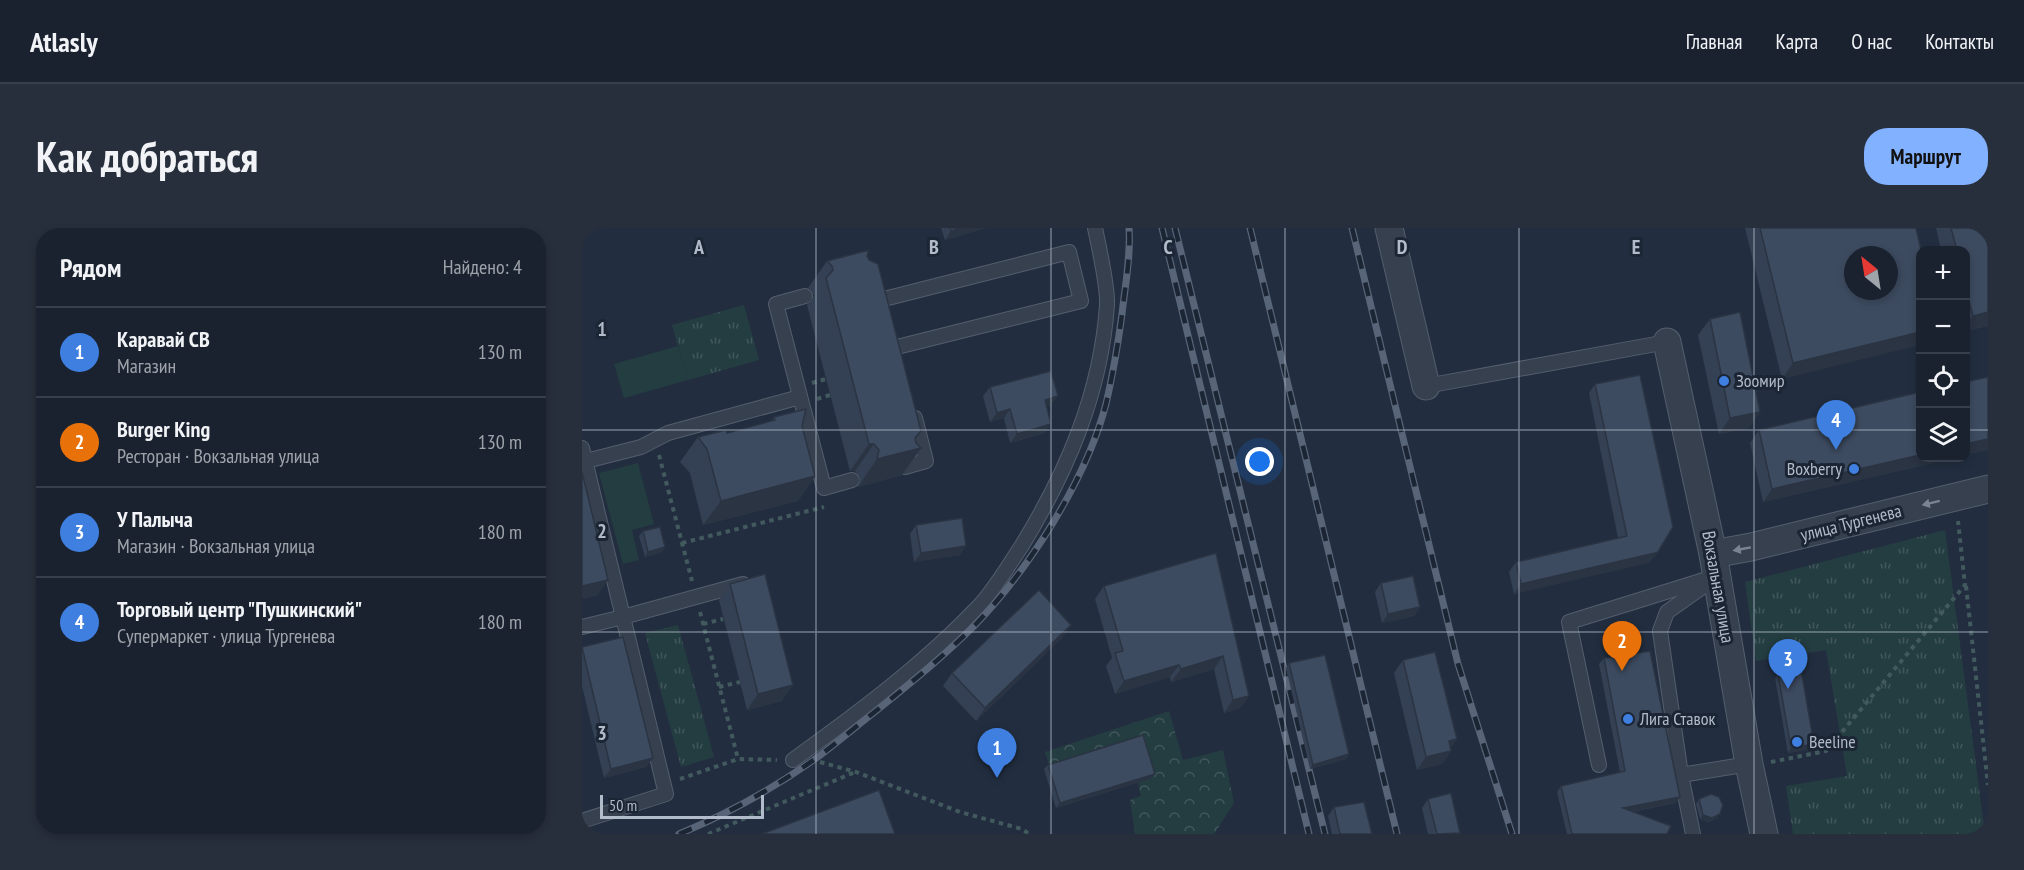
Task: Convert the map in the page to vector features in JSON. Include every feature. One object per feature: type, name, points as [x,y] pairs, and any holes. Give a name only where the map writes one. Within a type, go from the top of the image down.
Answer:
[{"type":"street","points":[[1389,228],[1426,386]]},
{"type":"street","name":"Вокзальная улица","points":[[1667,342],[1715,565],[1749,764],[1764,834]]},
{"type":"street","name":"улица Тургенева","points":[[1715,565],[1751,547],[1986,493]]},
{"type":"lane","points":[[793,760],[872,703],[974,611],[1010,564],[1041,514],[1067,465],[1096,379],[1107,302],[1095,228]]},
{"type":"lane","points":[[884,298],[1069,252],[1081,301],[897,348]]},
{"type":"lane","points":[[805,296],[776,304],[824,488],[852,480]]},
{"type":"lane","points":[[1426,386],[1667,342]]},
{"type":"lane","points":[[582,821],[666,794],[583,457],[641,447],[668,433],[800,397]]},
{"type":"lane","points":[[905,467],[926,461],[911,404]]},
{"type":"lane","points":[[1599,765],[1569,622],[1715,565]]},
{"type":"lane","points":[[1693,834],[1681,775],[1660,631],[1667,612],[1715,565]]},
{"type":"lane","points":[[582,627],[754,581]]},
{"type":"lane","points":[[1681,775],[1749,764]]},
{"type":"path","points":[[826,379],[809,384],[813,400],[830,395]]},
{"type":"path","points":[[682,543],[841,502],[837,485]]},
{"type":"path","points":[[1956,510],[1988,785]]},
{"type":"path","points":[[1749,764],[1773,762],[1826,751],[1965,585]]},
{"type":"path","points":[[703,624],[723,619]]},
{"type":"path","points":[[719,687],[740,682]]},
{"type":"path","points":[[663,784],[738,759],[814,760],[855,772],[960,812],[1022,829],[1029,834]]},
{"type":"path","points":[[708,834],[855,772]]},
{"type":"green space","points":[[744,305],[759,360],[688,380],[672,325]]},
{"type":"green space","points":[[678,346],[688,380],[624,398],[614,364]]},
{"type":"green space","points":[[638,463],[654,524],[632,530],[639,560],[623,564],[599,473]]},
{"type":"green space","points":[[1945,530],[1985,834],[1793,834],[1786,786],[1847,776],[1826,650],[1756,661],[1745,582]]},
{"type":"green space","points":[[678,625],[714,757],[681,767],[645,633]]},
{"type":"green space","points":[[1169,711],[1183,760],[1223,750],[1234,803],[1214,834],[1135,834],[1130,800],[1141,796],[1138,783],[1152,778],[1050,767],[1045,752]]},
{"type":"building","points":[[1760,228],[1916,228],[1920,246],[1916,246],[1916,333],[1793,363]]},
{"type":"building","points":[[1951,228],[1988,228],[1988,312],[1973,316],[1970,305],[1970,246],[1956,246]]},
{"type":"building","points":[[869,250],[867,256],[869,260],[878,264],[921,431],[915,438],[921,448],[877,459],[879,450],[874,444],[869,444],[826,278],[833,270],[827,261]]},
{"type":"building","points":[[1740,312],[1760,412],[1730,418],[1710,319]]},
{"type":"building","points":[[1051,371],[1058,396],[1045,400],[1051,424],[1017,434],[1010,409],[997,413],[990,387]]},
{"type":"building","points":[[1640,375],[1673,527],[1658,552],[1521,584],[1516,562],[1627,536],[1595,384]]},
{"type":"building","points":[[1988,377],[1988,439],[1970,443],[1970,408],[1970,381]]},
{"type":"building","points":[[1916,393],[1916,456],[1772,489],[1759,430]]},
{"type":"building","points":[[806,409],[802,426],[815,476],[721,501],[707,449],[698,437],[726,430],[727,433]]},
{"type":"building","points":[[582,472],[608,580],[582,586]]},
{"type":"building","points":[[962,518],[966,546],[921,553],[916,525]]},
{"type":"building","points":[[660,527],[665,547],[648,552],[643,531]]},
{"type":"building","points":[[1216,553],[1249,696],[1233,700],[1223,656],[1181,669],[1179,665],[1124,681],[1115,653],[1123,651],[1104,586]]},
{"type":"building","points":[[765,574],[793,685],[758,694],[730,584]]},
{"type":"building","points":[[1413,576],[1420,607],[1388,614],[1381,583]]},
{"type":"building","points":[[1039,590],[1071,625],[985,708],[952,673]]},
{"type":"building","points":[[623,637],[653,758],[611,769],[582,647]]},
{"type":"building","points":[[1650,651],[1680,797],[1623,808],[1671,826],[1667,834],[1572,834],[1561,786],[1625,771],[1604,658]]},
{"type":"building","points":[[1435,652],[1457,739],[1449,741],[1451,751],[1426,757],[1403,660]]},
{"type":"building","points":[[1325,655],[1349,754],[1313,765],[1289,663]]},
{"type":"building","points":[[1801,669],[1814,744],[1791,748],[1778,674]]},
{"type":"building","points":[[1143,735],[1155,774],[1060,803],[1048,765]]},
{"type":"building","points":[[879,790],[895,834],[764,834],[764,833]]},
{"type":"building","points":[[1451,793],[1460,833],[1437,834],[1428,799]]},
{"type":"building","points":[[1711,794],[1719,797],[1723,805],[1720,814],[1712,818],[1703,815],[1699,799]]},
{"type":"building","points":[[1364,802],[1372,834],[1340,834],[1334,807]]},
{"type":"railway","points":[[679,834],[749,800],[822,754],[912,682],[950,648],[975,625],[1016,577],[1054,522],[1085,463],[1097,433],[1106,404],[1119,337],[1128,260],[1129,228]]},
{"type":"railway","points":[[1162,228],[1309,834]]},
{"type":"railway","points":[[1175,228],[1325,834]]},
{"type":"railway","points":[[1250,228],[1397,834]]},
{"type":"railway","points":[[1352,228],[1458,664],[1512,834]]},
{"type":"place","name":"Зоомир","points":[[1724,381]]},
{"type":"place","name":"Торговый центр \"Пушкинский\"","points":[[1836,450]]},
{"type":"place","name":"Boxberry","points":[[1854,469]]},
{"type":"place","name":"Burger King","points":[[1622,671]]},
{"type":"place","name":"У Палыча","points":[[1788,689]]},
{"type":"place","name":"Лига Ставок","points":[[1628,719]]},
{"type":"place","name":"Beeline","points":[[1797,742]]},
{"type":"place","name":"Каравай СВ","points":[[997,778]]}]
